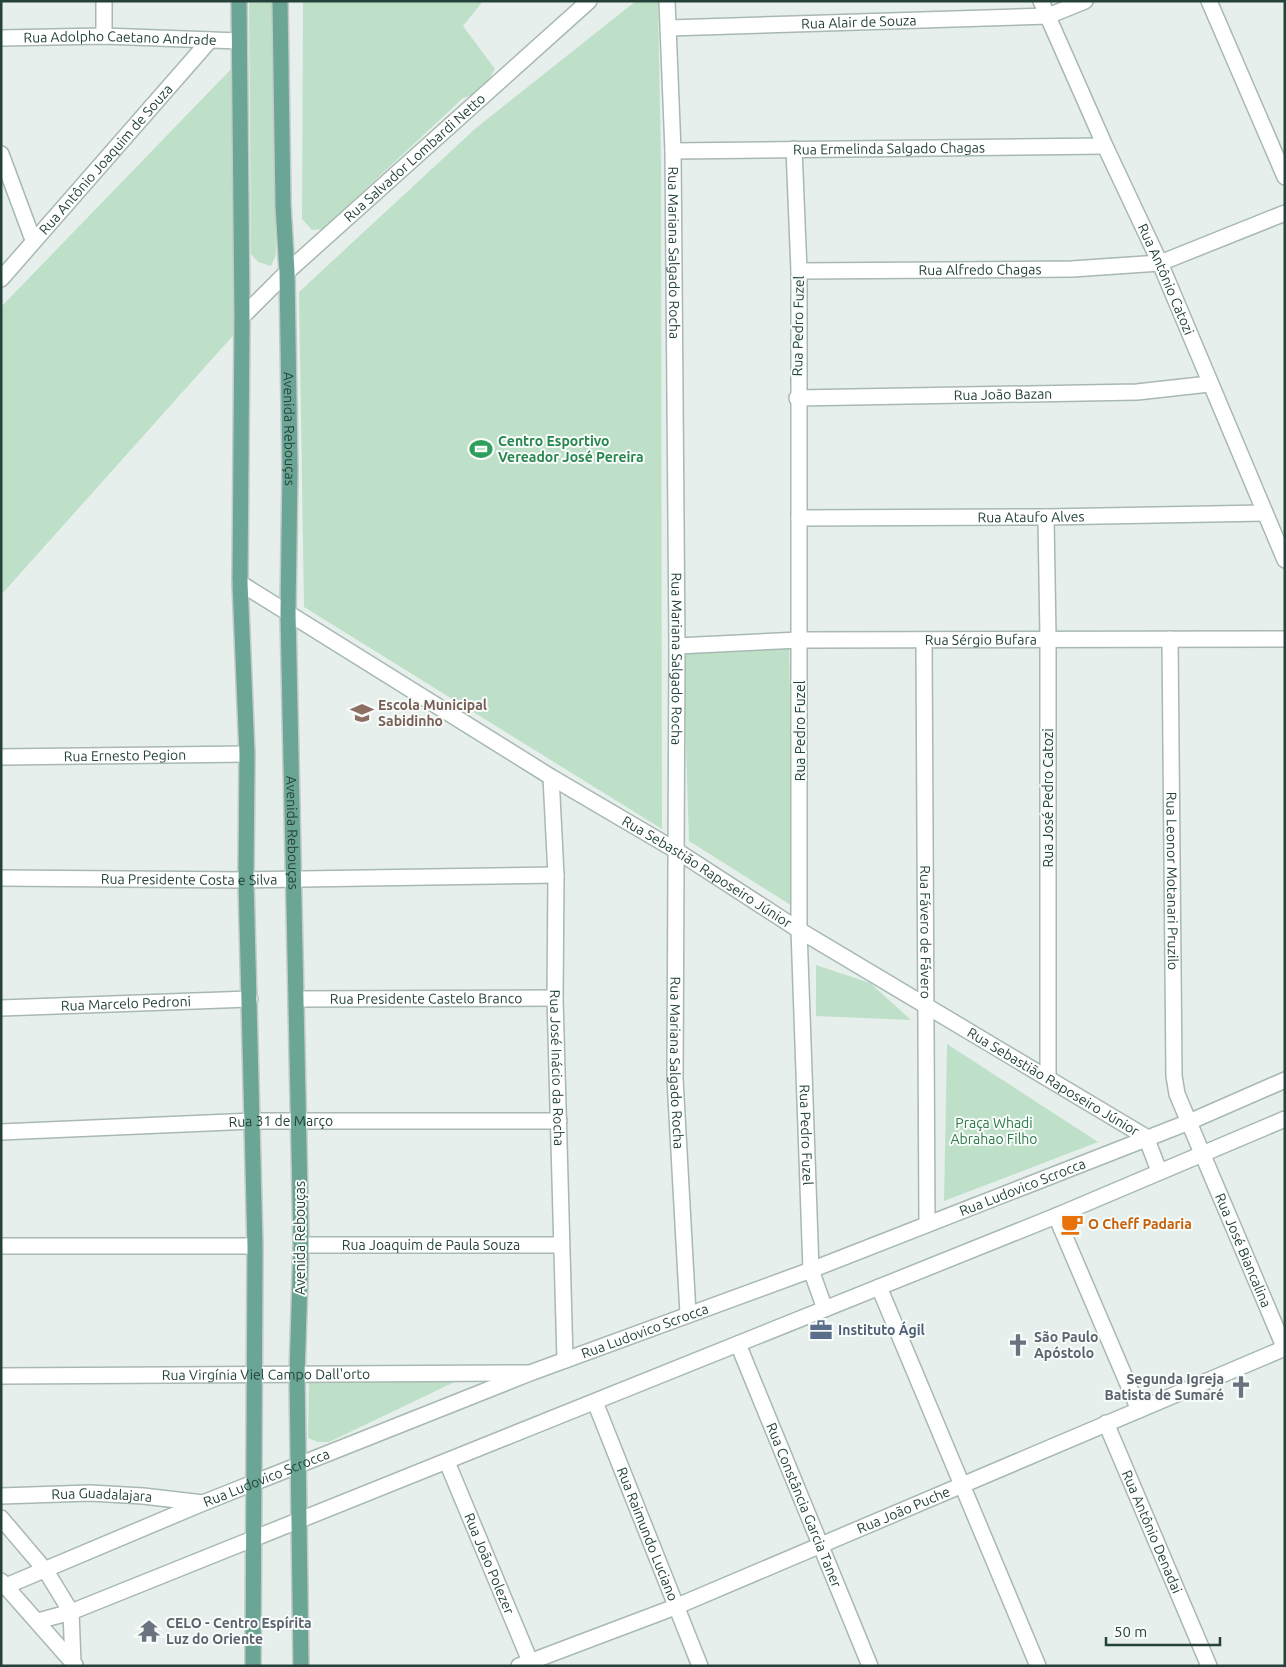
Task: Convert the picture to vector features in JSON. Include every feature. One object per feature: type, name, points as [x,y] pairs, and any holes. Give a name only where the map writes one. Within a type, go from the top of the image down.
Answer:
[{"type":"main road","points":[[239,1],[242,317],[240,583],[247,754],[246,880],[255,1246],[253,1666]]},
{"type":"main road","name":"Avenida Rebouças","points":[[280,1],[283,205],[287,272],[290,470],[288,613],[301,1245],[297,1375],[300,1465],[301,1666]]},
{"type":"street","points":[[104,1],[104,36]]},
{"type":"street","name":"Rua Salvador Lombardi Netto","points":[[242,317],[287,272],[589,1]]},
{"type":"street","name":"Rua Mariana Salgado Rocha","points":[[667,1],[673,151],[677,646],[675,1079],[688,1314]]},
{"type":"street","name":"Rua Antônio Catozi","points":[[1041,1],[1105,146],[1160,263],[1209,384],[1285,560]]},
{"type":"street","points":[[1048,16],[1085,1]]},
{"type":"street","points":[[1209,1],[1285,178]]},
{"type":"street","name":"Rua Alair de Souza","points":[[669,28],[1048,16]]},
{"type":"street","name":"Rua Adolpho Caetano Andrade","points":[[1,38],[104,36],[239,41]]},
{"type":"street","name":"Rua Antônio Joaquim de Souza","points":[[1,279],[33,240],[210,40]]},
{"type":"street","name":"Rua Ermelinda Salgado Chagas","points":[[673,151],[1105,146]]},
{"type":"street","name":"Rua Pedro Fuzel","points":[[794,150],[799,271],[797,398],[800,640],[799,930],[811,1270],[825,1309]]},
{"type":"street","points":[[1,154],[33,240]]},
{"type":"street","name":"Rua Alfredo Chagas","points":[[799,271],[1072,269],[1160,263],[1285,213]]},
{"type":"street","name":"Rua João Bazan","points":[[797,398],[1137,392],[1209,384]]},
{"type":"street","name":"Rua Ataufo Alves","points":[[799,518],[1046,518],[1265,513]]},
{"type":"street","name":"Rua José Pedro Catozi","points":[[1046,518],[1048,638],[1048,1078]]},
{"type":"street","name":"Rua Sebastião Raposeiro Júnior","points":[[240,583],[550,776],[677,852],[799,930],[1146,1137],[1159,1171]]},
{"type":"street","name":"Rua Sérgio Bufara","points":[[677,646],[800,640],[1048,638],[1285,640]]},
{"type":"street","name":"Rua Fávero de Fávero","points":[[924,640],[927,1224]]},
{"type":"street","name":"Rua Leonor Motanari Pruzilo","points":[[1170,640],[1173,1063],[1177,1094],[1202,1153]]},
{"type":"street","name":"Rua Ernesto Pegion","points":[[1,757],[247,754]]},
{"type":"street","name":"Rua José Inácio da Rocha","points":[[550,776],[556,876],[555,998],[559,1121],[560,1245],[565,1360]]},
{"type":"street","name":"Rua Presidente Costa e Silva","points":[[1,878],[246,880],[556,876]]},
{"type":"street","name":"Rua Presidente Castelo Branco","points":[[297,999],[555,998]]},
{"type":"street","name":"Rua Marcelo Pedroni","points":[[1,1008],[250,999]]},
{"type":"street","name":"Rua Ludovico Scrocca","points":[[3,1584],[46,1571],[203,1503],[530,1373],[811,1270],[1146,1137],[1189,1122],[1285,1080]]},
{"type":"street","points":[[38,1621],[71,1612],[254,1540],[1056,1216],[1285,1119]]},
{"type":"street","name":"Rua 31 de Março","points":[[1,1132],[252,1121],[559,1121]]},
{"type":"street","name":"Rua José Biancalina","points":[[1202,1153],[1285,1348]]},
{"type":"street","points":[[1056,1216],[1139,1410]]},
{"type":"street","name":"Rua Joaquim de Paula Souza","points":[[301,1245],[560,1245]]},
{"type":"street","points":[[1,1246],[255,1246]]},
{"type":"street","points":[[879,1288],[961,1487],[1038,1666]]},
{"type":"street","name":"Rua Constância Garcia Taner","points":[[738,1344],[870,1666]]},
{"type":"street","name":"Rua João Puche","points":[[527,1664],[675,1607],[1285,1348]]},
{"type":"street","name":"Rua Virgínia Viel Campo Dall'orto","points":[[1,1376],[530,1373]]},
{"type":"street","name":"Rua Raimundo Luciano","points":[[595,1402],[700,1666]]},
{"type":"street","name":"Rua Antônio Denadai","points":[[1106,1423],[1210,1666]]},
{"type":"street","name":"Rua João Polezer","points":[[447,1462],[527,1664]]},
{"type":"street","name":"Rua Guadalajara","points":[[1,1496],[90,1493],[143,1496],[203,1503]]},
{"type":"street","points":[[1,1518],[46,1571],[71,1612],[74,1664]]},
{"type":"street","points":[[3,1584],[38,1621],[74,1664]]},
{"type":"green space","points":[[249,1],[272,1],[276,255],[271,266],[258,262],[251,254]]},
{"type":"green space","points":[[303,1],[483,1],[463,26],[495,69],[486,84],[473,95],[463,98],[323,229],[312,230],[302,219]]},
{"type":"green space","name":"Centro Esportivo Vereador José Pereira","points":[[636,1],[658,1],[661,159],[662,829],[304,607],[299,292],[476,128]]},
{"type":"green space","points":[[235,65],[238,330],[1,595],[1,307]]},
{"type":"green space","points":[[789,643],[794,907],[689,841],[683,652]]},
{"type":"green space","points":[[816,965],[870,983],[911,1020],[816,1016]]},
{"type":"green space","name":"Praça Whadi Abrahao Filho","points":[[947,1044],[1098,1142],[944,1201]]},
{"type":"green space","points":[[463,1378],[329,1442],[318,1442],[308,1438],[309,1380]]},
{"type":"place","name":"Centro Esportivo Vereador José Pereira","points":[[481,449]]},
{"type":"place","name":"Escola Municipal Sabidinho","points":[[362,713]]},
{"type":"place","name":"O Cheff Padaria","points":[[1072,1224]]},
{"type":"place","name":"Instituto Ágil","points":[[821,1330]]},
{"type":"place","name":"São Paulo Apóstolo","points":[[1018,1345]]},
{"type":"place","name":"Segunda Igreja Batista de Sumaré","points":[[1241,1387]]},
{"type":"place","name":"CELO - Centro Espírita Luz do Oriente","points":[[149,1631]]}]
